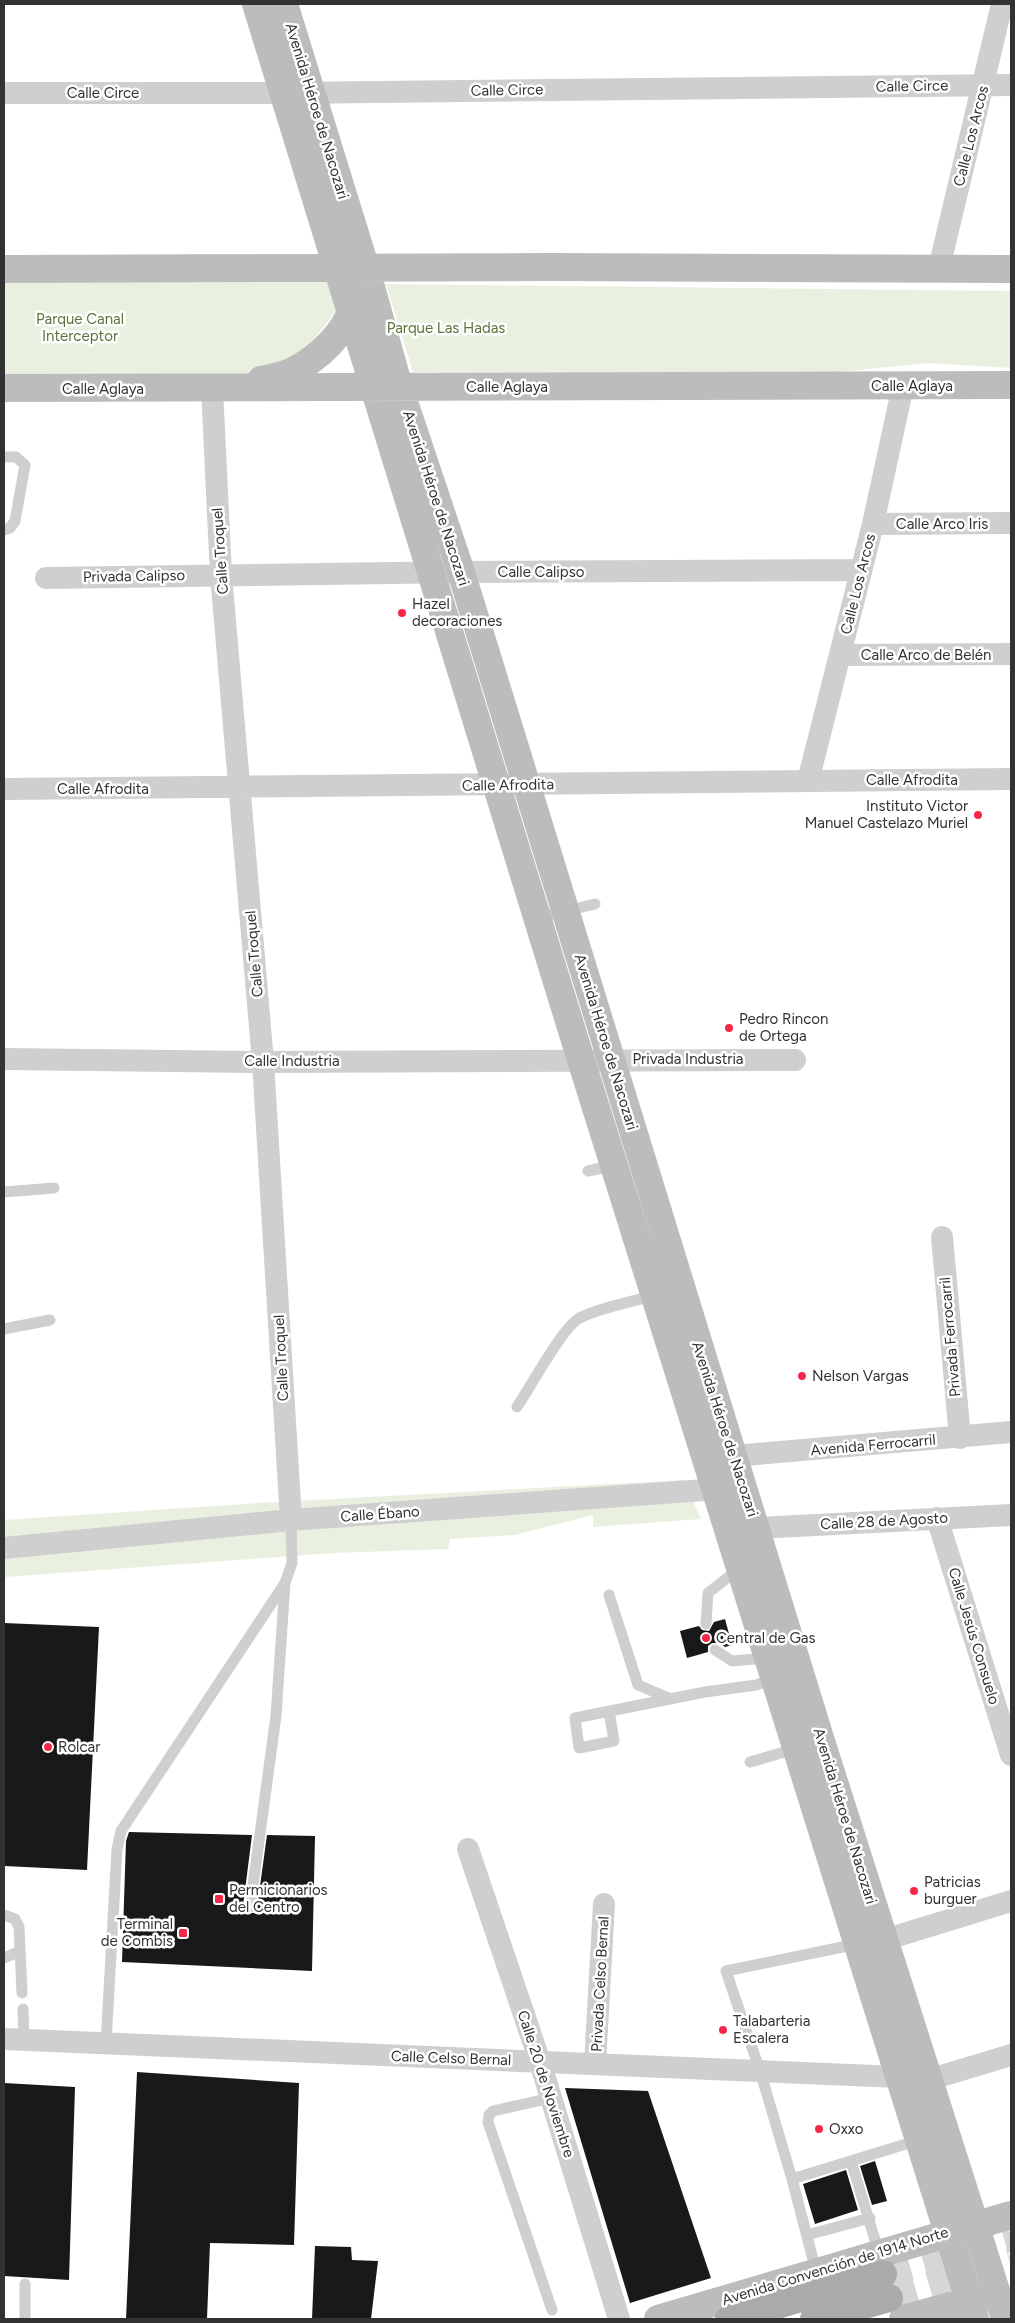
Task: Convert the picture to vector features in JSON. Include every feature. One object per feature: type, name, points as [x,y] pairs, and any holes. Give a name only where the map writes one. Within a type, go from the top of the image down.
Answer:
[{"type":"main road","name":"Avenida Héroe de Nacozari","points":[[256,4],[298,92],[366,268],[387,387],[432,573],[498,786],[536,918],[581,1060],[668,1292],[734,1456],[756,1528],[857,1944],[919,2140],[961,2228]]},
{"type":"main road","name":"Avenida Héroe de Nacozari","points":[[284,4],[298,92],[337,268],[352,312],[387,387],[461,572],[612,1059],[620,1163]]},
{"type":"main road","points":[[221,388],[291,372],[333,344],[352,312],[366,268]]},
{"type":"main road","points":[[4,269],[1011,269]]},
{"type":"main road","name":"Calle Aglaya","points":[[4,388],[1011,385]]},
{"type":"main road","name":"Avenida Héroe de Nacozari","points":[[668,1292],[715,1490],[771,1668],[808,1744],[884,1940],[928,2080],[961,2228]]},
{"type":"main road","name":"Avenida Convención de 1914 Norte","points":[[814,2319],[888,2286],[961,2228],[1011,2215]]},
{"type":"main road","points":[[961,2228],[1004,2291],[1005,2319]]},
{"type":"main road","points":[[961,2228],[973,2310]]},
{"type":"main road","name":"Avenida Convención de 1914 Norte","points":[[658,2319],[816,2271],[888,2286],[973,2310],[1004,2291]]},
{"type":"main road","name":"Avenida Convención de 1914 Norte","points":[[729,2319],[888,2286]]},
{"type":"street","name":"Calle Los Arcos","points":[[938,268],[1002,4]]},
{"type":"street","name":"Calle Circe","points":[[4,93],[1011,85]]},
{"type":"street","name":"Calle Los Arcos","points":[[808,781],[873,524],[903,386]]},
{"type":"street","name":"Calle Troquel","points":[[221,388],[221,575],[241,788],[263,1062],[291,1520]]},
{"type":"street","name":"Calle Arco Iris","points":[[873,524],[1011,524]]},
{"type":"street","name":"Calle Calipso","points":[[221,575],[861,570]]},
{"type":"street","name":"Privada Calipso","points":[[46,578],[221,575]]},
{"type":"street","name":"Calle Arco de Belén","points":[[840,655],[1011,654]]},
{"type":"street","name":"Calle Afrodita","points":[[4,790],[1011,780]]},
{"type":"street","name":"Calle Industria","points":[[4,1059],[263,1062],[581,1060]]},
{"type":"street","name":"Privada Industria","points":[[581,1060],[794,1060]]},
{"type":"street","name":"Privada Ferrocarril","points":[[942,1237],[960,1438]]},
{"type":"street","name":"Avenida Ferrocarril","points":[[734,1456],[960,1438],[1011,1432]]},
{"type":"street","name":"Calle Ébano","points":[[8,1546],[291,1520],[715,1490],[743,1486]]},
{"type":"street","name":"Calle 28 de Agosto","points":[[756,1528],[1011,1515]]},
{"type":"street","name":"Calle Jesús Consuelo","points":[[937,1518],[1004,1707],[1011,1755]]},
{"type":"street","name":"Calle 20 de Noviembre","points":[[468,1850],[540,2062],[619,2319]]},
{"type":"street","points":[[884,1940],[1011,1901]]},
{"type":"street","name":"Privada Celso Bernal","points":[[595,2064],[604,1904]]},
{"type":"street","name":"Calle Celso Bernal","points":[[14,2039],[899,2077]]},
{"type":"street","points":[[928,2080],[1011,2055]]},
{"type":"lane","points":[[4,456],[16,457],[25,465],[15,521],[10,528],[4,530]]},
{"type":"lane","points":[[536,918],[595,904]]},
{"type":"lane","points":[[4,1192],[54,1188]]},
{"type":"lane","points":[[517,1407],[566,1331],[578,1318],[638,1299],[668,1292]]},
{"type":"lane","points":[[4,1329],[50,1320]]},
{"type":"lane","points":[[106,2043],[117,1849],[121,1831],[285,1583],[292,1563],[291,1520]]},
{"type":"lane","points":[[706,1624],[708,1593],[740,1568]]},
{"type":"lane","points":[[250,1907],[276,1716],[285,1583]]},
{"type":"lane","points":[[609,1595],[638,1685],[671,1699]]},
{"type":"lane","points":[[715,1650],[732,1661],[771,1668]]},
{"type":"lane","points":[[608,1711],[756,1685],[771,1668]]},
{"type":"lane","points":[[750,1762],[808,1744]]},
{"type":"lane","points":[[4,1915],[15,1919],[19,1927],[22,1993]]},
{"type":"lane","points":[[816,2271],[792,2179],[760,2071],[726,1971],[857,1944]]},
{"type":"lane","points":[[4,1958],[20,1951]]},
{"type":"lane","points":[[14,2039],[23,2009]]},
{"type":"lane","points":[[551,2098],[493,2111],[488,2115],[488,2122],[552,2310]]},
{"type":"lane","points":[[792,2179],[919,2140]]},
{"type":"lane","points":[[851,2161],[870,2218],[888,2286]]},
{"type":"lane","points":[[806,2235],[870,2218]]},
{"type":"lane","points":[[25,2284],[25,2319]]},
{"type":"green space","name":"Parque Canal Interceptor","points":[[4,278],[334,279],[342,303],[310,345],[285,362],[226,381],[4,378]]},
{"type":"green space","name":"Parque Las Hadas","points":[[386,284],[1011,291],[1011,368],[929,363],[828,373],[413,372]]},
{"type":"green space","points":[[684,1480],[701,1519],[593,1527],[593,1515],[515,1535],[450,1539],[448,1549],[334,1553],[4,1577],[4,1520],[258,1503]]},
{"type":"building","name":"Central de Gas","points":[[725,1619],[732,1645],[725,1647],[719,1643],[712,1643],[708,1646],[708,1652],[687,1658],[680,1631],[699,1626],[702,1630],[709,1631],[714,1622]]},
{"type":"building","name":"Rolcar","points":[[4,1623],[99,1627],[87,1870],[4,1866]]},
{"type":"building","name":"Permicionarios del Centro","points":[[129,1832],[252,1835],[243,1906],[245,1913],[249,1914],[256,1912],[257,1908],[267,1835],[315,1836],[312,1971],[122,1962],[126,1841]]},
{"type":"building","points":[[137,2072],[299,2083],[294,2245],[210,2243],[207,2319],[126,2319]]},
{"type":"building","points":[[4,2083],[75,2087],[69,2280],[4,2276]]},
{"type":"building","points":[[565,2088],[648,2091],[711,2278],[630,2303]]},
{"type":"building","points":[[875,2161],[887,2201],[872,2205],[860,2166]]},
{"type":"building","points":[[846,2170],[858,2210],[815,2224],[803,2184]]},
{"type":"building","points":[[315,2246],[351,2247],[352,2260],[378,2261],[371,2319],[312,2319]]},
{"type":"tunnel","points":[[883,2274],[1011,2237]]},
{"type":"tunnel","points":[[889,2298],[1011,2262]]},
{"type":"place","name":"Hazel decoraciones","points":[[402,613]]},
{"type":"place","name":"Instituto Victor Manuel Castelazo Muriel","points":[[978,815]]},
{"type":"place","name":"Pedro Rincon de Ortega","points":[[729,1028]]},
{"type":"place","name":"Nelson Vargas","points":[[802,1376]]},
{"type":"place","name":"Central de Gas","points":[[706,1638]]},
{"type":"place","name":"Rolcar","points":[[48,1747]]},
{"type":"place","name":"Patricias burguer","points":[[914,1891]]},
{"type":"place","name":"Permicionarios del Centro","points":[[219,1899]]},
{"type":"place","name":"Terminal de Combis","points":[[183,1933]]},
{"type":"place","name":"Talabarteria Escalera","points":[[723,2030]]},
{"type":"place","name":"Oxxo","points":[[819,2129]]}]
